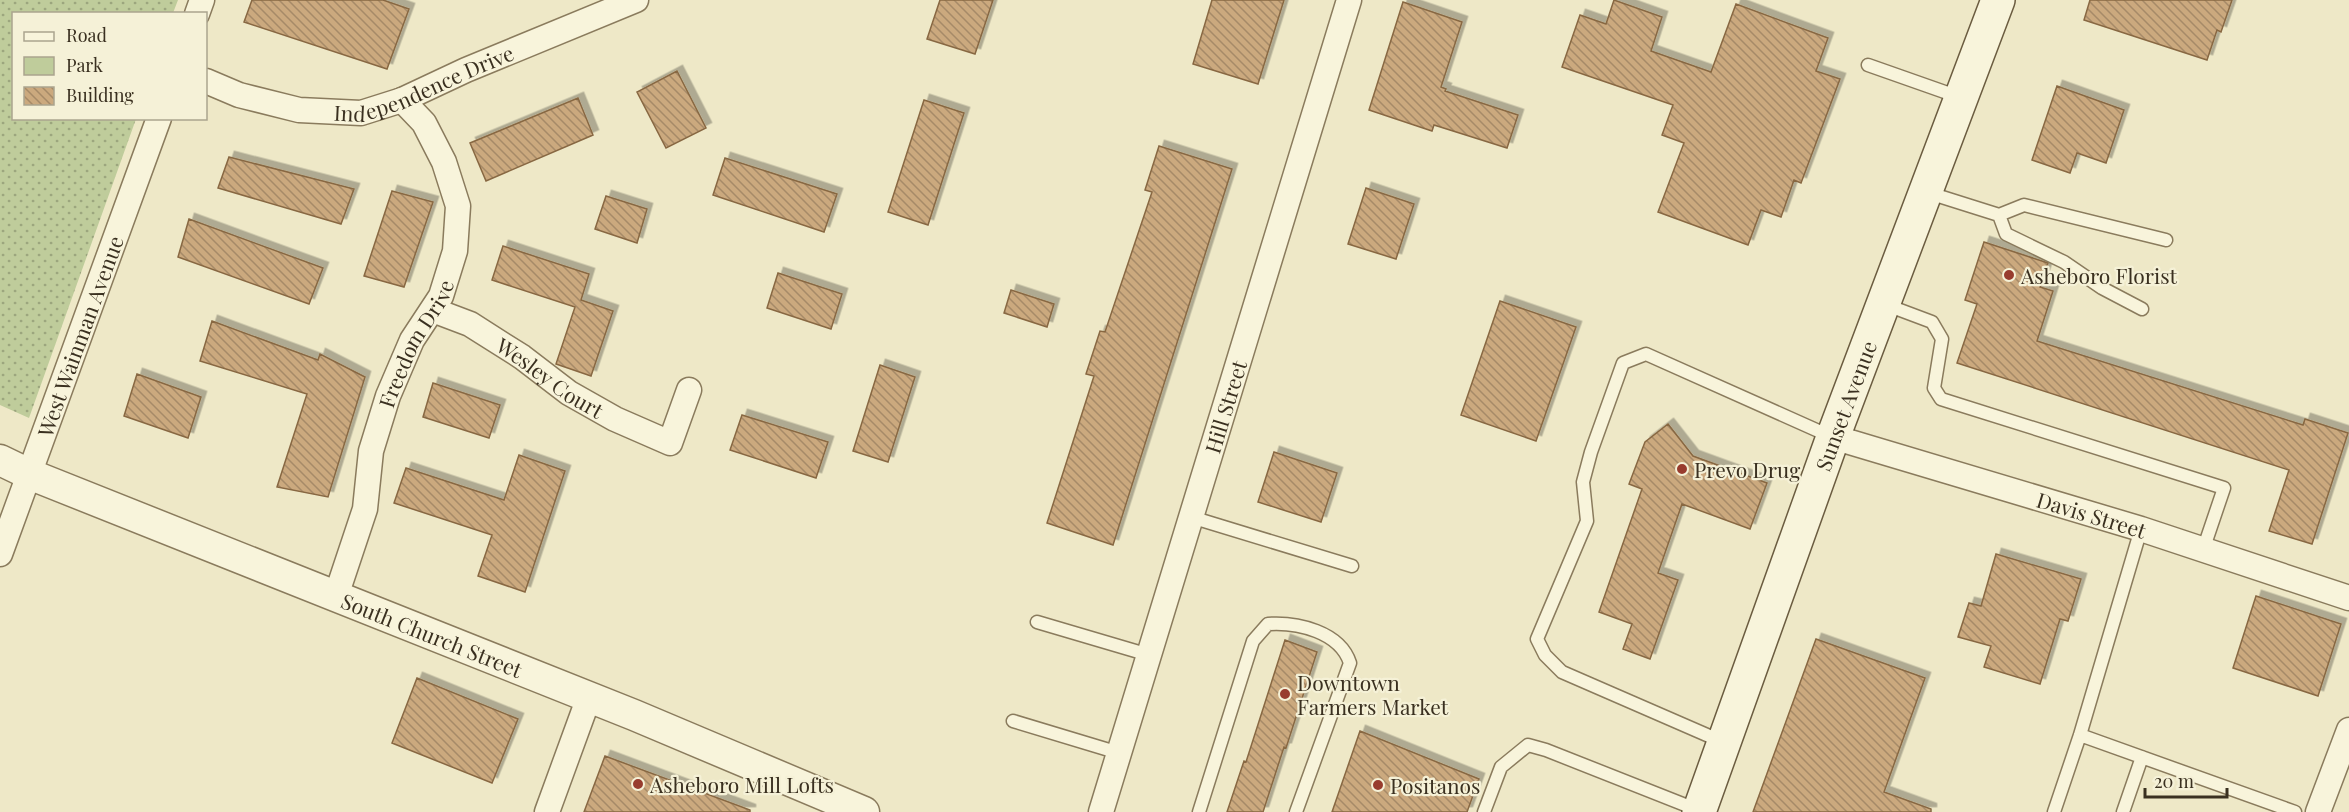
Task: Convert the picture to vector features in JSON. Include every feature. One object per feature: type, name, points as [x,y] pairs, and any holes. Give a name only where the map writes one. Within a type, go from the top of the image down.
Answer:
[{"type":"main road","name":"Sunset Avenue","points":[[1699,811],[1833,437],[1998,0]]},
{"type":"street","name":"Independence Drive","points":[[207,81],[239,95],[299,111],[362,113],[402,100],[587,9],[636,0]]},
{"type":"street","name":"Hill Street","points":[[1101,812],[1349,0]]},
{"type":"street","name":"Freedom Drive","points":[[336,596],[365,509],[371,451],[388,396],[412,340],[441,296],[455,251],[458,206],[439,152],[423,123],[402,100]]},
{"type":"street","name":"West Wainman Avenue","points":[[0,554],[158,120]]},
{"type":"street","name":"Wesley Court","points":[[433,310],[470,324],[522,357],[569,393],[615,419],[670,443],[689,390]]},
{"type":"street","name":"Davis Street","points":[[1833,437],[2140,530],[2349,598]]},
{"type":"street","name":"South Church Street","points":[[0,460],[29,474],[589,697],[864,812]]},
{"type":"street","points":[[547,812],[589,697]]},
{"type":"street","points":[[2318,812],[2349,730]]},
{"type":"lane","points":[[1868,65],[1960,97]]},
{"type":"lane","points":[[1925,192],[1999,215],[2024,205],[2166,240]]},
{"type":"lane","points":[[1999,215],[2007,234],[2064,262],[2102,288],[2142,309]]},
{"type":"lane","points":[[1883,304],[1932,322],[1942,339],[1934,388],[1941,399],[2224,488],[2203,550]]},
{"type":"lane","points":[[1724,742],[1562,672],[1545,654],[1537,639],[1587,521],[1583,482],[1591,452],[1623,363],[1646,354],[1833,437]]},
{"type":"lane","points":[[1191,517],[1352,566]]},
{"type":"lane","points":[[2054,812],[2080,735],[2140,530]]},
{"type":"lane","points":[[1037,622],[1149,655]]},
{"type":"lane","points":[[1199,812],[1253,641],[1268,624],[1287,623],[1312,630],[1336,641],[1347,651],[1350,663],[1296,812]]},
{"type":"lane","points":[[1012,721],[1119,753]]},
{"type":"lane","points":[[2080,735],[2295,812]]},
{"type":"lane","points":[[1484,812],[1501,767],[1528,745],[1699,811]]},
{"type":"lane","points":[[2123,812],[2142,757]]},
{"type":"green space","points":[[0,0],[178,0],[173,12],[12,12],[12,120],[136,120],[29,418],[0,405]]},
{"type":"building","points":[[252,0],[383,0],[409,9],[387,69],[244,22]]},
{"type":"building","points":[[940,0],[993,0],[975,54],[927,39]]},
{"type":"building","points":[[1212,0],[1284,0],[1258,84],[1193,64]]},
{"type":"building","points":[[1614,0],[1662,17],[1651,51],[1711,72],[1736,4],[1828,38],[1816,71],[1840,79],[1801,183],[1794,180],[1781,217],[1761,210],[1748,245],[1658,212],[1684,143],[1662,135],[1673,105],[1562,67],[1580,15],[1606,24]]},
{"type":"building","points":[[2090,0],[2232,0],[2221,32],[2217,30],[2207,60],[2084,20]]},
{"type":"building","points":[[1403,2],[1462,22],[1441,87],[1446,89],[1445,91],[1518,115],[1507,148],[1434,125],[1432,131],[1369,110]]},
{"type":"building","points":[[677,71],[706,128],[666,148],[637,92]]},
{"type":"building","points":[[2057,86],[2124,110],[2106,163],[2077,153],[2070,173],[2032,160]]},
{"type":"building","points":[[578,98],[593,135],[486,181],[470,143]]},
{"type":"building","points":[[924,100],[964,113],[928,225],[888,212]]},
{"type":"building","points":[[1159,146],[1232,169],[1113,545],[1047,523],[1094,376],[1086,374],[1100,331],[1105,332],[1152,192],[1145,190]]},
{"type":"building","points":[[229,157],[354,189],[341,224],[218,188]]},
{"type":"building","points":[[725,158],[837,194],[824,232],[713,195]]},
{"type":"building","points":[[1366,188],[1414,204],[1396,259],[1348,244]]},
{"type":"building","points":[[392,191],[433,202],[404,287],[364,276]]},
{"type":"building","points":[[606,196],[647,209],[637,243],[595,229]]},
{"type":"building","points":[[189,219],[323,268],[309,304],[178,257]]},
{"type":"building","points":[[1984,242],[2048,263],[2040,287],[2053,291],[2037,341],[2303,425],[2305,419],[2348,433],[2312,544],[2269,531],[2289,470],[1957,363],[1977,304],[1965,300]]},
{"type":"building","points":[[503,246],[589,274],[581,300],[613,311],[591,376],[556,364],[575,307],[492,280]]},
{"type":"building","points":[[778,273],[842,294],[831,329],[767,308]]},
{"type":"building","points":[[1011,290],[1054,304],[1047,327],[1004,313]]},
{"type":"building","points":[[1500,301],[1576,327],[1536,441],[1461,415]]},
{"type":"building","points":[[212,321],[318,360],[320,354],[365,377],[328,497],[277,487],[307,394],[200,361]]},
{"type":"building","points":[[880,365],[915,377],[888,462],[853,451]]},
{"type":"building","points":[[137,374],[201,397],[188,438],[124,416]]},
{"type":"building","points":[[433,383],[500,405],[489,438],[423,417]]},
{"type":"building","points":[[742,415],[828,442],[816,478],[730,450]]},
{"type":"building","points":[[1668,424],[1693,456],[1767,483],[1750,529],[1682,504],[1658,573],[1678,580],[1650,659],[1623,649],[1632,624],[1599,612],[1642,489],[1629,484],[1645,442]]},
{"type":"building","points":[[1274,452],[1337,473],[1321,522],[1258,502]]},
{"type":"building","points":[[519,455],[565,471],[525,592],[478,576],[492,535],[394,503],[406,468],[504,500]]},
{"type":"building","points":[[1996,554],[2081,579],[2068,621],[2060,619],[2040,684],[1984,667],[1991,646],[1958,637],[1969,603],[1981,606]]},
{"type":"building","points":[[2256,596],[2341,624],[2318,696],[2233,668]]},
{"type":"building","points":[[1816,639],[1925,678],[1884,792],[1931,809],[1931,812],[1753,812]]},
{"type":"building","points":[[1285,640],[1317,652],[1286,748],[1284,747],[1263,812],[1227,812],[1244,761],[1246,762]]},
{"type":"building","points":[[417,678],[518,719],[492,783],[392,743]]},
{"type":"building","name":"Positanos","points":[[1360,731],[1479,779],[1467,812],[1332,812]]},
{"type":"building","name":"Asheboro Mill Lofts","points":[[605,756],[750,810],[750,812],[584,812]]},
{"type":"place","name":"Asheboro Florist","points":[[2009,275]]},
{"type":"place","name":"Prevo Drug","points":[[1682,469]]},
{"type":"place","name":"Downtown Farmers Market","points":[[1285,694]]},
{"type":"place","name":"Asheboro Mill Lofts","points":[[638,784]]},
{"type":"place","name":"Positanos","points":[[1378,785]]}]
